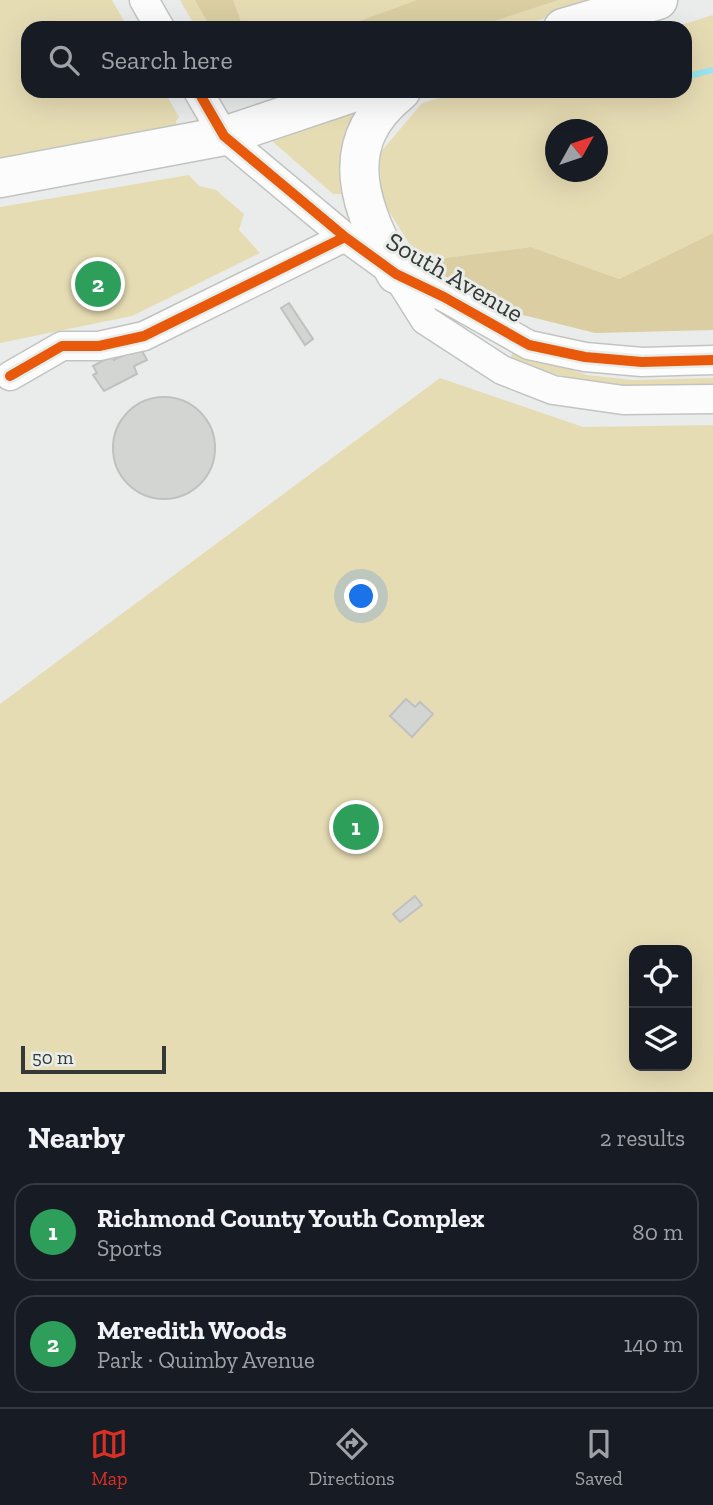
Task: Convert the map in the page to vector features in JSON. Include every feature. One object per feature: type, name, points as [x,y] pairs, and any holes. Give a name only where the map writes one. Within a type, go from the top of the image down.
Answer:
[{"type":"highway","points":[[587,21],[658,0]]},
{"type":"highway","points":[[0,178],[224,135],[338,98]]},
{"type":"highway","points":[[395,98],[370,125],[362,145],[358,168],[359,192],[369,221],[396,274]]},
{"type":"street","points":[[144,0],[156,21]]},
{"type":"street","name":"South Avenue","points":[[202,98],[224,135],[345,237],[396,274],[444,297],[529,345],[585,356],[642,362],[713,360]]},
{"type":"street","points":[[10,376],[62,346],[99,346],[144,336],[345,237]]},
{"type":"street","name":"South Avenue","points":[[396,274],[425,320],[502,370],[553,390],[623,400],[713,399]]},
{"type":"shaded area","points":[[0,0],[112,0],[124,21],[21,21],[21,98],[168,98],[179,117],[176,121],[178,129],[0,160]]},
{"type":"shaded area","points":[[180,0],[606,0],[536,21],[192,21]]},
{"type":"shaded area","points":[[195,0],[233,0],[241,21],[207,21]]},
{"type":"shaded area","points":[[417,0],[558,0],[494,21],[360,21]]},
{"type":"shaded area","points":[[713,15],[713,233],[619,279],[531,247],[420,261],[382,200],[379,154],[422,103],[439,98],[692,98],[692,22]]},
{"type":"shaded area","points":[[358,110],[345,194],[333,194],[273,142],[273,139]]},
{"type":"shaded area","points":[[189,175],[199,186],[216,190],[244,214],[239,230],[260,253],[132,316],[0,343],[0,207]]},
{"type":"shaded area","points":[[713,233],[713,330],[595,333],[499,309],[420,261],[531,247],[619,279]]},
{"type":"shaded area","points":[[514,351],[587,375],[632,380],[713,378],[713,389],[636,388],[588,381],[514,360],[511,356]]},
{"type":"shaded area","points":[[440,378],[583,427],[713,425],[713,1092],[0,1092],[0,704]]},
{"type":"building","points":[[289,303],[313,339],[305,345],[281,308]]},
{"type":"building","points":[[140,347],[147,360],[134,366],[137,374],[104,391],[93,375],[97,373],[93,366],[112,356],[114,360]]},
{"type":"building","points":[[164,397],[193,405],[207,419],[215,448],[207,477],[193,491],[164,499],[135,491],[121,477],[113,448],[121,419],[135,405]]},
{"type":"building","points":[[406,699],[415,707],[420,702],[433,714],[412,737],[390,716]]},
{"type":"building","points":[[415,896],[422,905],[400,922],[393,914]]},
{"type":"waterway","points":[[692,75],[713,70]]},
{"type":"cycle path","points":[[202,98],[224,136],[345,237],[396,274],[444,297],[529,345],[585,357],[642,362],[713,360]]},
{"type":"cycle path","points":[[10,376],[62,346],[99,346],[144,336],[345,237]]},
{"type":"place","name":"Meredith Woods","points":[[98,284]]},
{"type":"place","name":"Richmond County Youth Complex","points":[[356,827]]}]
